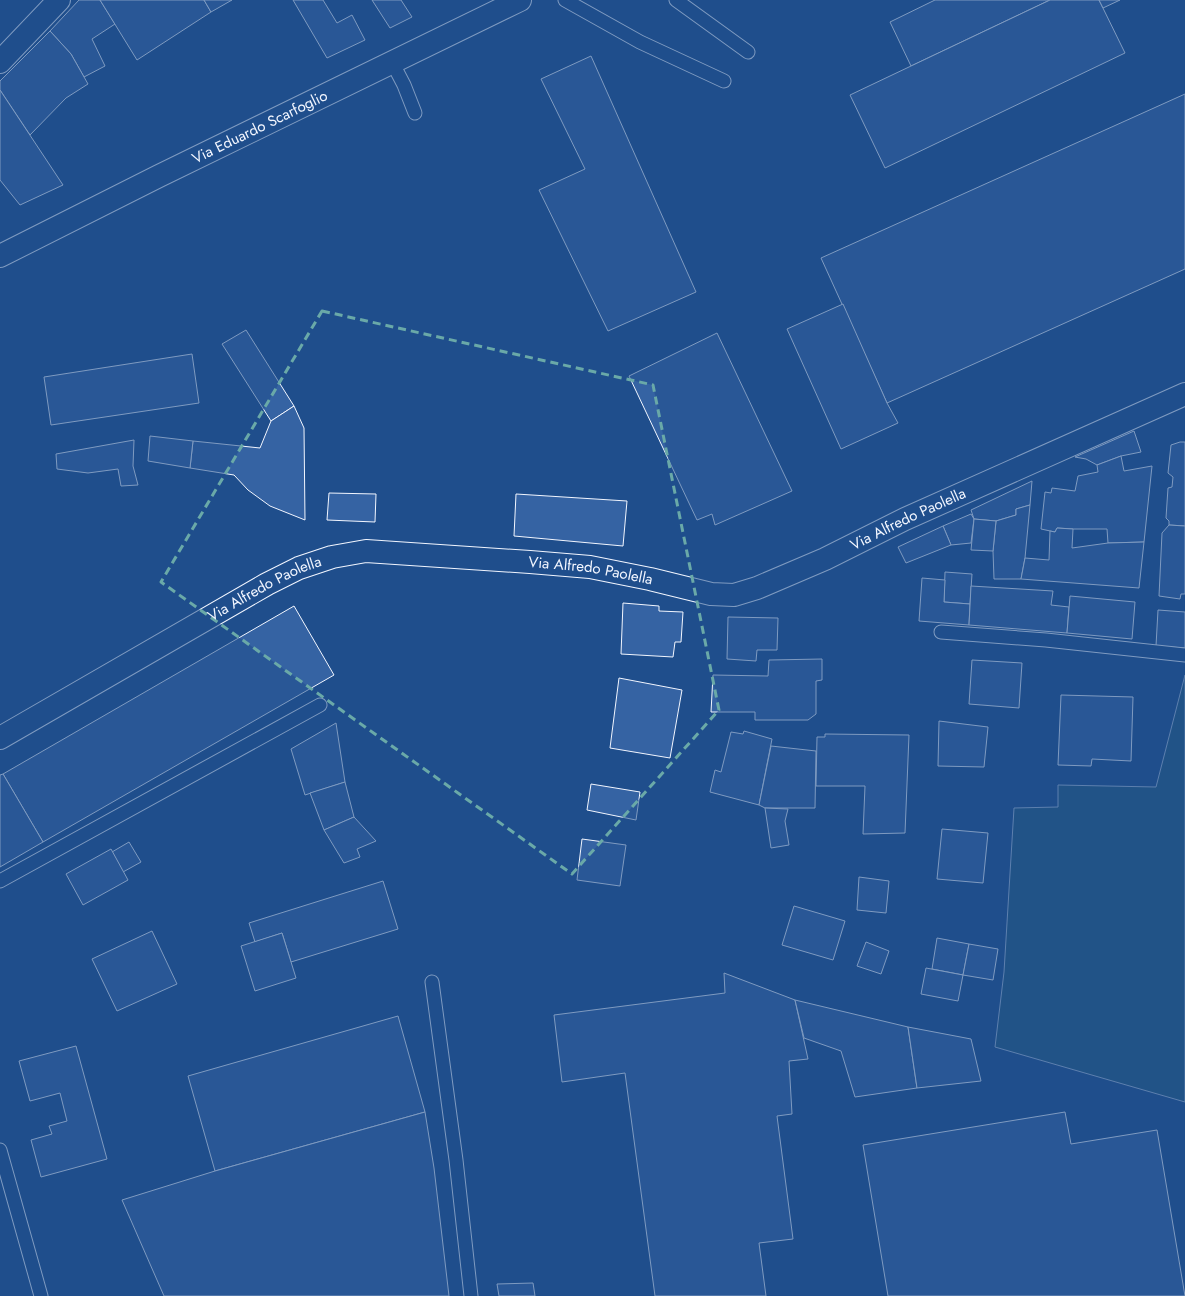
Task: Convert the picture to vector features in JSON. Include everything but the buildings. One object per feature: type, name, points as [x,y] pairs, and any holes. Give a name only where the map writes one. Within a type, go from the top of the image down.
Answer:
[{"type":"street","points":[[0,62],[60,0]]},
{"type":"street","name":"Via Eduardo Scarfoglio","points":[[0,256],[136,187],[520,0]]},
{"type":"street","name":"Via Alfredo Paolella","points":[[0,738],[267,584],[299,568],[332,557],[366,551],[590,567],[650,579],[711,594],[734,595],[757,588],[812,565],[912,516],[1185,394]]},
{"type":"lane","points":[[565,0],[640,42],[724,81]]},
{"type":"lane","points":[[676,0],[748,52]]},
{"type":"lane","points":[[392,62],[404,85],[415,113]]},
{"type":"lane","points":[[941,632],[1046,640],[1185,655]]},
{"type":"lane","points":[[0,881],[320,706]]},
{"type":"lane","points":[[432,982],[456,1160],[471,1296]]},
{"type":"lane","points":[[0,1150],[41,1296]]},
{"type":"highlighted area","points":[[322,311],[653,385],[719,710],[572,874],[161,582]]},
{"type":"shaded area","points":[[1185,675],[1185,1102],[995,1047],[1004,972],[1014,808],[1058,807],[1058,785],[1156,787]]}]
